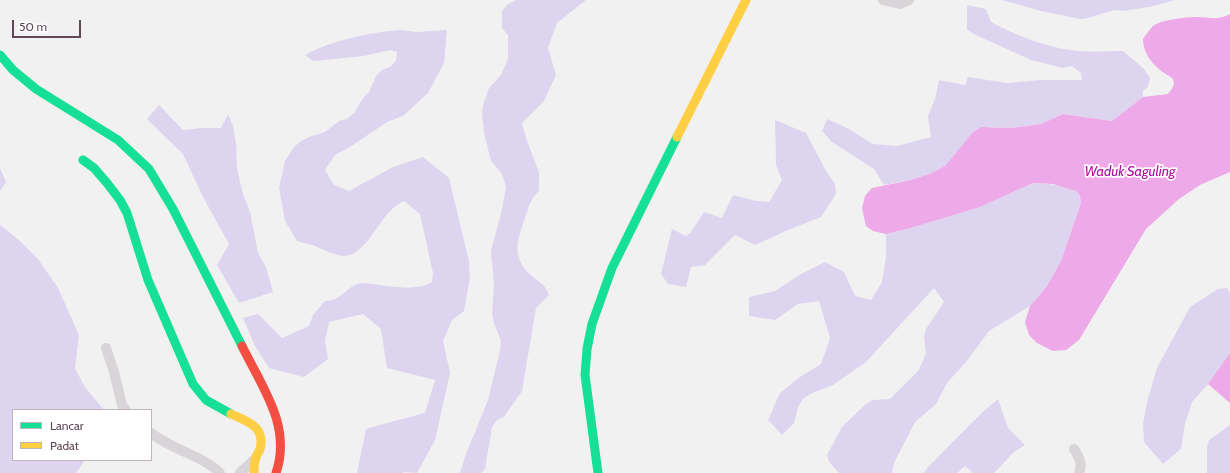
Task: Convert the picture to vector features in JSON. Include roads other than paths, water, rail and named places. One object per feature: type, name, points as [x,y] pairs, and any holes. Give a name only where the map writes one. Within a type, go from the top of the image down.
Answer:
[{"type":"street","points":[[598,473],[585,375],[586,349],[592,324],[612,268],[746,0]]},
{"type":"street","points":[[883,0],[900,4],[910,0]]},
{"type":"street","points":[[0,55],[14,70],[36,89],[118,140],[149,169],[173,209],[273,408],[279,423],[282,441],[281,456],[276,473]]},
{"type":"street","points":[[83,160],[94,168],[107,183],[120,200],[127,213],[148,280],[193,384],[206,400],[253,424],[259,431],[261,439],[260,448],[255,459],[254,473]]},
{"type":"street","points":[[106,348],[114,372],[122,405],[125,409]]},
{"type":"street","points":[[152,434],[167,444],[199,458],[220,473]]},
{"type":"street","points":[[1074,449],[1080,460],[1081,468],[1079,473]]},
{"type":"street","points":[[240,473],[255,459]]},
{"type":"water","name":"Waduk Saguling","points":[[1230,14],[1230,172],[1200,185],[1179,199],[1146,229],[1079,340],[1066,350],[1053,351],[1037,343],[1029,335],[1025,322],[1030,306],[1047,286],[1061,261],[1081,203],[1080,196],[1076,191],[1053,184],[1033,183],[980,207],[911,228],[886,234],[873,231],[866,226],[862,208],[865,196],[872,188],[911,180],[929,174],[945,166],[972,133],[981,127],[1010,128],[1041,124],[1063,114],[1112,121],[1143,97],[1168,94],[1174,84],[1173,79],[1153,63],[1144,48],[1143,39],[1149,31],[1156,24],[1180,18],[1217,18]]},
{"type":"water","points":[[1230,353],[1230,403],[1208,384]]}]
